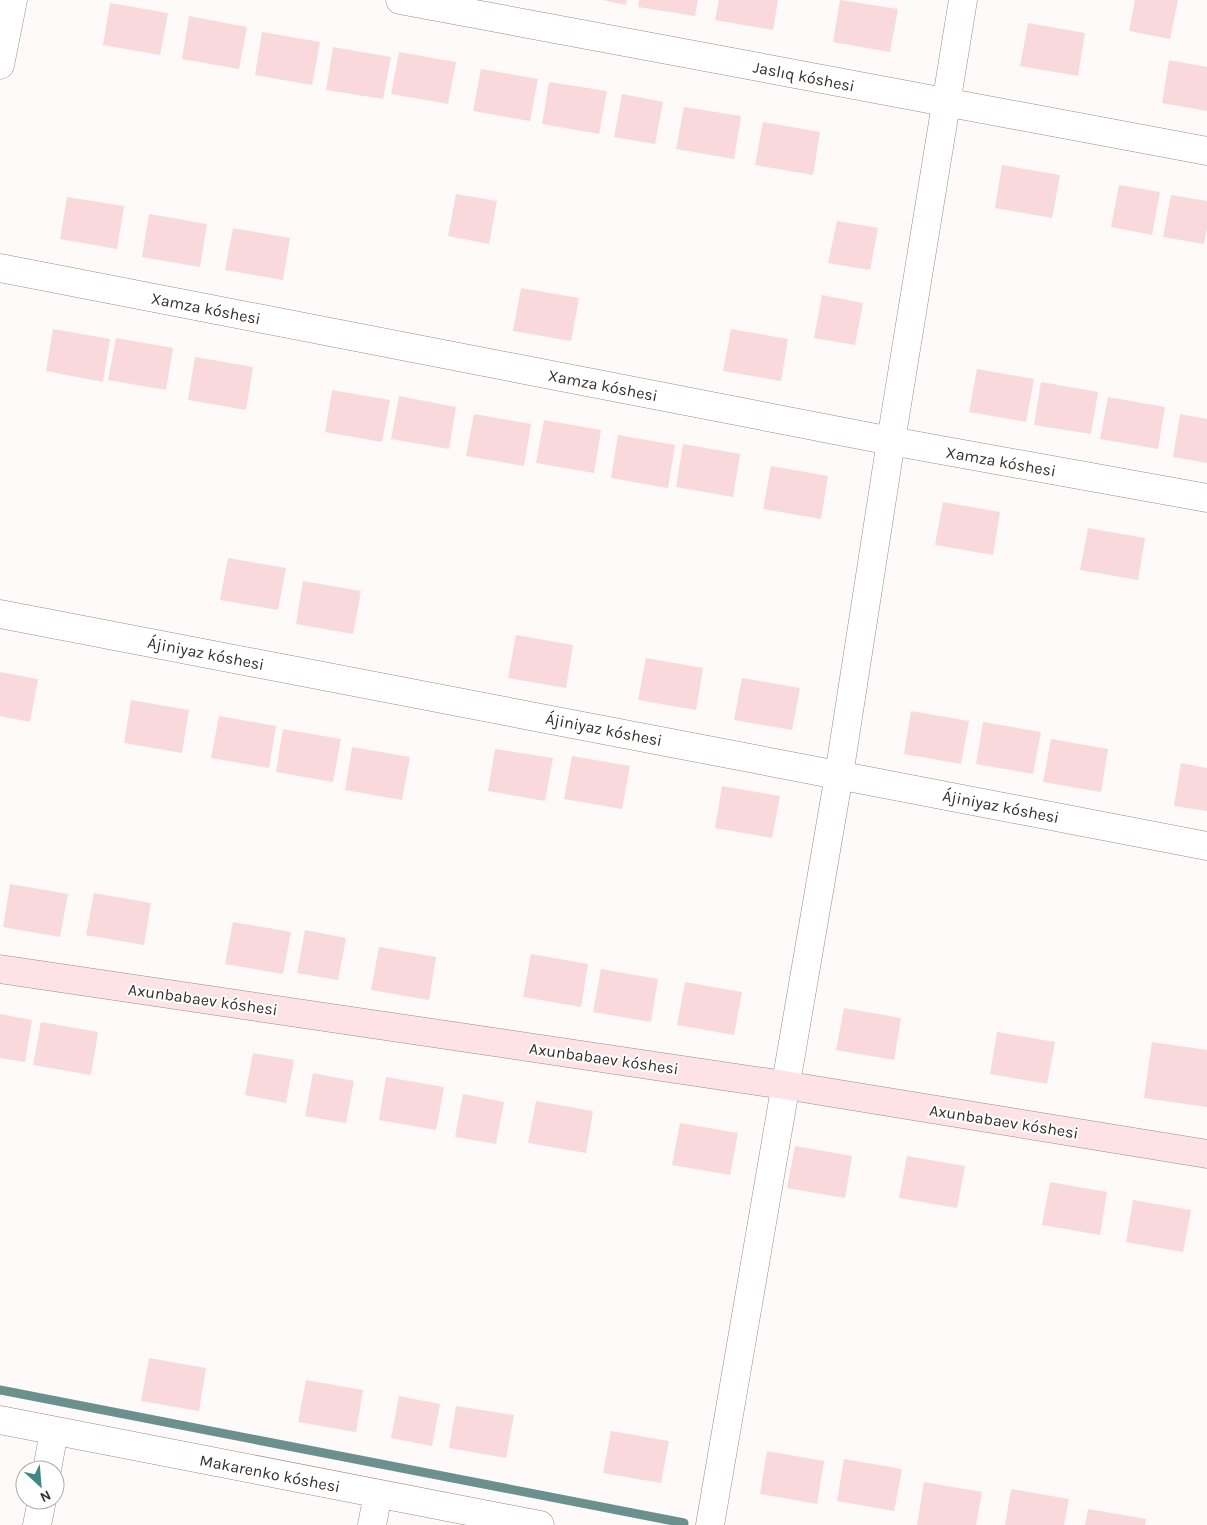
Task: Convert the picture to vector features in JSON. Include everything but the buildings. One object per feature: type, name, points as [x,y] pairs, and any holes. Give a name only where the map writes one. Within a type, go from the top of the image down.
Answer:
[{"type":"street","points":[[0,65],[13,0]]},
{"type":"street","name":"Jaslıq kóshesi","points":[[400,0],[1207,151]]},
{"type":"street","points":[[710,1525],[784,1085],[839,774],[963,0]]},
{"type":"street","name":"Xamza kóshesi","points":[[0,268],[891,441],[1207,498]]},
{"type":"street","name":"Ájiniyaz kóshesi","points":[[0,614],[1207,846]]},
{"type":"street","name":"Axunbabaev kóshesi","points":[[0,969],[784,1085],[1207,1154]]},
{"type":"street","name":"Makarenko kóshesi","points":[[0,1420],[540,1525]]},
{"type":"street","points":[[49,1460],[54,1431]]},
{"type":"street","points":[[372,1525],[378,1494]]},
{"type":"street","points":[[37,1525],[40,1510]]},
{"type":"waterway","points":[[0,1390],[684,1523]]}]
